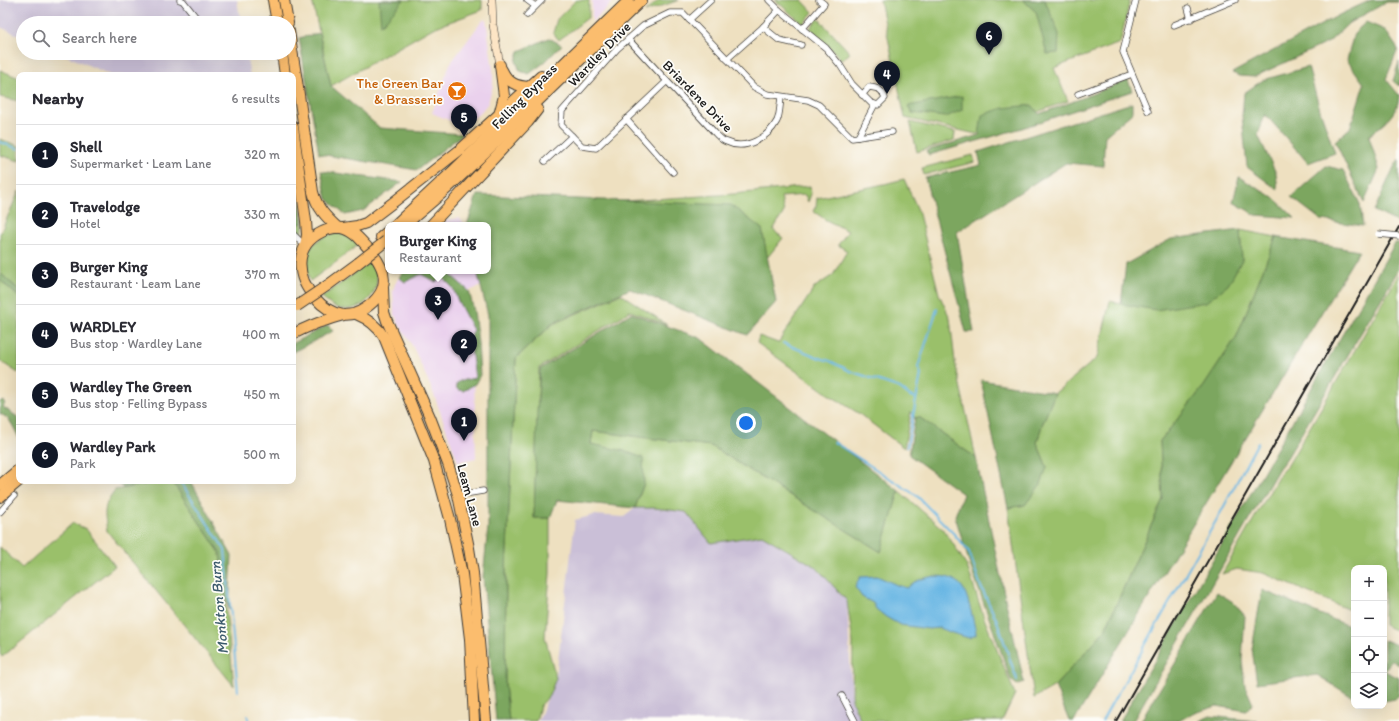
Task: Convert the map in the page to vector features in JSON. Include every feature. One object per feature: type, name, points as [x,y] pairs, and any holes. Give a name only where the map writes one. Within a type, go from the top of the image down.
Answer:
[{"type":"highway","points":[[273,0],[276,16]]},
{"type":"highway","points":[[284,0],[287,16]]},
{"type":"highway","name":"Felling Bypass","points":[[408,222],[454,170],[629,0]]},
{"type":"highway","name":"Felling Bypass","points":[[400,222],[416,212],[465,172],[642,0]]},
{"type":"highway","points":[[305,246],[309,240],[330,229],[357,226],[366,223],[436,169],[499,115],[562,57],[585,42]]},
{"type":"highway","points":[[283,60],[285,72]]},
{"type":"highway","points":[[293,60],[295,72]]},
{"type":"highway","points":[[500,65],[510,82],[515,85],[529,87]]},
{"type":"highway","points":[[499,115],[504,96],[500,65]]},
{"type":"highway","points":[[434,222],[528,122],[565,74]]},
{"type":"highway","points":[[296,78],[313,192],[318,206],[323,214],[341,228],[361,238],[381,268],[383,286]]},
{"type":"highway","points":[[296,145],[307,231],[305,246],[296,266]]},
{"type":"highway","points":[[296,303],[385,238]]},
{"type":"highway","points":[[301,257],[302,274],[310,293],[325,308],[343,315]]},
{"type":"highway","points":[[296,333],[323,321],[343,315],[356,314],[372,303],[389,274]]},
{"type":"highway","name":"Leam Lane","points":[[383,286],[384,312],[387,321],[430,417],[458,495],[473,573],[486,721]]},
{"type":"highway","name":"Leam Lane","points":[[356,314],[372,322],[384,337],[436,468],[450,519],[462,574],[470,639],[474,721]]},
{"type":"highway","points":[[0,484],[16,471]]},
{"type":"highway","points":[[0,497],[17,486]]},
{"type":"main road","points":[[492,0],[493,25],[500,65]]},
{"type":"street","points":[[180,0],[183,1],[195,16]]},
{"type":"street","points":[[527,0],[535,6]]},
{"type":"street","points":[[527,15],[542,0]]},
{"type":"street","points":[[689,20],[711,0]]},
{"type":"street","points":[[769,0],[779,10],[826,48],[840,65],[852,84],[874,106],[858,138]]},
{"type":"street","points":[[802,29],[824,4],[819,0]]},
{"type":"street","points":[[1136,0],[1123,52],[1148,111]]},
{"type":"street","points":[[1174,25],[1192,19],[1234,0]]},
{"type":"street","points":[[1188,8],[1192,19]]},
{"type":"street","points":[[727,59],[763,27],[779,10]]},
{"type":"street","name":"Wardley Drive","points":[[666,82],[596,148],[582,146],[561,125],[562,111],[617,49],[643,26],[670,13],[683,13],[754,87],[767,94],[808,100],[819,105],[852,138],[858,138]]},
{"type":"street","points":[[763,27],[779,40],[801,45]]},
{"type":"street","name":"Briardene Drive","points":[[628,39],[714,133],[726,142],[737,145],[751,144],[766,134],[778,121],[781,97]]},
{"type":"street","points":[[1078,94],[1132,74]]},
{"type":"street","points":[[862,95],[869,87],[878,88],[883,92],[885,98],[882,102],[878,105],[871,103]]},
{"type":"street","points":[[626,119],[673,172]]},
{"type":"street","points":[[858,138],[892,132]]},
{"type":"street","points":[[545,161],[572,136]]},
{"type":"street","points":[[1378,234],[1399,236]]},
{"type":"street","points":[[296,237],[305,246]]},
{"type":"street","points":[[0,512],[17,486]]},
{"type":"street","points":[[458,495],[483,491]]},
{"type":"street","points":[[842,696],[855,721]]},
{"type":"shaded area","points":[[0,0],[237,0],[240,16],[16,16],[16,34],[0,27]]},
{"type":"shaded area","points":[[592,0],[615,0],[592,22]]},
{"type":"shaded area","points":[[486,19],[493,70],[493,85],[488,103],[480,113],[463,126],[432,113],[450,64],[483,20]]},
{"type":"shaded area","points":[[76,60],[247,60],[249,72],[104,72]]},
{"type":"shaded area","points":[[459,218],[462,222],[445,222],[447,220]]},
{"type":"shaded area","points":[[421,274],[441,276],[453,288],[473,330],[476,458],[458,462],[433,392],[413,347],[398,323],[394,312],[393,291],[399,277]]},
{"type":"shaded area","points":[[449,274],[478,274],[481,286],[469,291]]},
{"type":"shaded area","points":[[660,488],[734,495],[816,567],[847,601],[852,701],[861,721],[538,721],[556,678],[575,520],[594,515],[624,517]]},
{"type":"green space","points":[[312,0],[482,0],[482,10],[433,28],[331,86]]},
{"type":"green space","points":[[379,0],[404,0],[381,25]]},
{"type":"green space","points":[[589,0],[589,17],[559,40],[553,33],[557,19],[575,1]]},
{"type":"green space","points":[[659,0],[679,0],[645,12]]},
{"type":"green space","points":[[775,0],[802,0],[813,12],[803,24]]},
{"type":"green space","points":[[880,0],[1130,0],[1120,43],[1054,68],[1068,101],[976,134],[905,118]]},
{"type":"green space","points":[[1023,0],[1045,0],[1059,34],[1058,53],[1047,54],[1036,12]]},
{"type":"green space","points":[[1371,0],[1399,0],[1399,2],[1387,2],[1349,23],[1329,42],[1254,77],[1239,76],[1232,73],[1341,14]]},
{"type":"green space","points":[[818,18],[850,53],[842,60],[810,28]]},
{"type":"green space","points":[[1366,22],[1385,30],[1398,49],[1386,79],[1399,95],[1396,108],[1393,113],[1369,136],[1379,169],[1364,203],[1335,141],[1350,128],[1364,84],[1347,60],[1354,33]]},
{"type":"green space","points":[[319,33],[331,86],[380,128],[463,134],[417,170],[319,154],[299,38]]},
{"type":"green space","points":[[549,38],[562,45],[545,62],[529,74],[520,71],[516,61],[519,51]]},
{"type":"green space","points":[[1399,62],[1399,86],[1393,81]]},
{"type":"green space","points":[[1308,67],[1320,110],[1335,153],[1308,163],[1265,114],[1258,135],[1276,173],[1278,190],[1247,167],[1242,116],[1244,93],[1263,80]]},
{"type":"green space","points":[[0,70],[16,77],[16,100],[0,97]]},
{"type":"green space","points":[[1128,80],[1132,91],[1022,128],[929,155],[926,151],[979,135],[982,115],[1003,108],[1032,105],[1039,114]]},
{"type":"green space","points":[[962,96],[962,110],[946,117],[912,113],[908,106]]},
{"type":"green space","points":[[1132,103],[1132,113],[1105,136],[1103,166],[1066,163],[957,232],[974,332],[966,332],[925,178],[981,165],[978,152]]},
{"type":"green space","points":[[910,122],[955,132],[954,140],[917,152]]},
{"type":"green space","points":[[0,139],[16,145],[16,160],[0,155]]},
{"type":"green space","points":[[973,155],[975,162],[924,175],[922,168]]},
{"type":"green space","points":[[1399,159],[1399,218],[1397,222],[1374,211]]},
{"type":"green space","points":[[1326,166],[1343,170],[1360,204],[1363,226],[1321,220],[1291,197]]},
{"type":"green space","points":[[321,171],[402,182],[363,211],[345,215],[327,199]]},
{"type":"green space","points":[[1239,177],[1274,198],[1295,218],[1256,215],[1233,202]]},
{"type":"green space","points":[[904,179],[918,210],[939,294],[950,318],[955,362],[976,458],[919,417],[915,418],[911,412],[904,448],[858,413],[828,394],[757,343],[759,336],[778,343],[815,287],[833,275],[847,251],[838,245],[848,231],[826,220],[813,211],[816,206],[817,198]]},
{"type":"green space","points":[[810,186],[811,194],[808,202],[805,195],[781,197],[784,212],[773,230],[783,238],[767,258],[762,229],[623,201],[734,194]]},
{"type":"green space","points":[[296,191],[300,204],[303,223],[296,224]]},
{"type":"green space","points":[[477,195],[731,205],[762,229],[776,302],[747,335],[630,289],[553,323],[516,358],[506,570],[505,685],[509,721],[496,721],[483,577],[488,527],[488,315],[478,274],[491,274],[491,222],[468,222]]},
{"type":"green space","points":[[16,198],[16,287],[0,273],[0,234]]},
{"type":"green space","points":[[303,223],[301,233],[296,232],[296,224]]},
{"type":"green space","points":[[1240,230],[1276,237],[1237,336],[1204,386],[1160,441],[1163,499],[1105,630],[1055,686],[1034,698],[1008,508],[1025,505],[1047,467],[1037,443],[1042,425],[1055,393],[1097,358],[1110,301],[1121,304],[1242,260]]},
{"type":"green space","points":[[1240,230],[1242,260],[1228,285],[1206,302],[1156,310],[1121,304],[1126,264],[1171,239]]},
{"type":"green space","points":[[338,233],[349,235],[359,244],[310,281],[306,264],[310,249],[321,239]]},
{"type":"green space","points":[[1276,237],[1359,251],[1074,721],[1069,721],[1055,686],[1105,630],[1163,499],[1160,441],[1204,386],[1237,336]]},
{"type":"green space","points":[[296,242],[297,243],[298,249],[296,255]]},
{"type":"green space","points":[[1395,243],[1399,243],[1399,269],[1287,458],[1279,468],[1133,721],[1120,721]]},
{"type":"green space","points":[[373,260],[377,274],[376,286],[371,296],[363,304],[353,308],[342,309],[332,305],[322,297]]},
{"type":"green space","points":[[0,273],[16,287],[16,294],[0,280]]},
{"type":"green space","points":[[402,274],[421,274],[405,282],[399,277]]},
{"type":"green space","points":[[421,274],[449,274],[469,291],[474,311],[480,375],[475,384],[463,391],[457,389],[456,384],[460,381],[475,378],[470,342],[473,330],[453,288],[441,276],[436,282]]},
{"type":"green space","points":[[1399,274],[1399,632],[1387,626],[1387,565],[1351,565],[1351,611],[1263,573],[1237,569],[1222,574],[1281,472],[1288,465]]},
{"type":"green space","points":[[0,280],[16,294],[16,372],[0,361]]},
{"type":"green space","points":[[621,294],[668,325],[630,311],[539,368],[534,518],[550,518],[550,573],[545,637],[556,678],[549,696],[540,706],[536,721],[509,721],[505,685],[506,570],[516,358],[553,324]]},
{"type":"green space","points":[[631,313],[700,338],[899,491],[881,552],[711,446],[593,431],[591,444],[625,451],[643,458],[644,483],[635,508],[557,500],[550,518],[534,518],[537,413],[540,369]]},
{"type":"green space","points":[[328,325],[333,331],[296,350],[296,341]]},
{"type":"green space","points":[[981,380],[1055,393],[1042,425],[1037,443],[1047,467],[1041,484],[1025,505],[1008,508]]},
{"type":"green space","points":[[2,400],[5,403],[3,407],[16,416],[16,433],[10,421],[0,414],[0,402]]},
{"type":"green space","points":[[919,417],[976,458],[1024,682],[1017,685],[1011,680],[970,565],[955,516],[963,494],[909,455],[915,418]]},
{"type":"green space","points":[[593,431],[711,446],[881,552],[899,491],[945,531],[967,566],[984,618],[1015,694],[1002,721],[861,721],[852,701],[853,643],[847,601],[816,567],[762,535],[711,543],[686,512],[655,508],[635,508],[644,483],[591,444]]},
{"type":"green space","points":[[119,484],[148,484],[123,488]]},
{"type":"green space","points":[[149,484],[174,484],[220,553],[234,686],[107,531],[105,509],[108,500],[115,490]]},
{"type":"green space","points":[[174,484],[193,484],[232,556],[229,610],[224,591],[220,553]]},
{"type":"green space","points":[[73,523],[86,529],[115,566],[2,657],[0,654],[0,547],[22,568]]},
{"type":"green space","points":[[1262,590],[1351,627],[1351,696],[1317,675],[1257,683],[1252,649]]},
{"type":"green space","points":[[1217,592],[1233,602],[1245,616],[1242,660],[1245,686],[1253,704],[1246,711],[1217,706],[1191,714],[1179,721],[1141,721]]},
{"type":"green space","points":[[1387,641],[1399,646],[1399,665],[1391,660],[1387,667]]},
{"type":"green space","points":[[1387,672],[1399,678],[1399,695],[1395,699],[1387,700]]},
{"type":"green space","points":[[1210,716],[1257,721],[1199,721]]},
{"type":"water","points":[[877,576],[907,588],[913,583],[929,577],[943,576],[955,580],[960,584],[966,594],[976,635],[969,638],[940,628],[929,629],[900,625],[886,617],[876,609],[873,603],[862,597],[855,587],[860,577]]},
{"type":"waterway","points":[[0,142],[16,148]]},
{"type":"waterway","points":[[907,447],[921,374],[918,367],[937,309]]},
{"type":"waterway","points":[[783,343],[830,361],[850,371],[900,388],[910,396],[916,398]]},
{"type":"waterway","points":[[834,442],[917,496],[954,534],[969,552],[981,587],[997,621],[1017,680]]},
{"type":"waterway","points":[[1102,721],[1221,512],[1258,442]]},
{"type":"waterway","name":"Monkton Burn","points":[[182,484],[225,550],[238,691]]},
{"type":"waterway","name":"Monkton Burn","points":[[248,716],[248,721]]},
{"type":"railway","points":[[1116,721],[1399,227]]},
{"type":"place","name":"Wardley Park","points":[[989,55]]},
{"type":"place","name":"The Green Bar & Brasserie","points":[[457,91]]},
{"type":"place","name":"WARDLEY","points":[[887,94]]},
{"type":"place","name":"Wardley The Green","points":[[464,137]]},
{"type":"place","name":"Burger King","points":[[438,320]]},
{"type":"place","name":"Travelodge","points":[[464,363]]},
{"type":"place","name":"Shell","points":[[464,441]]}]
